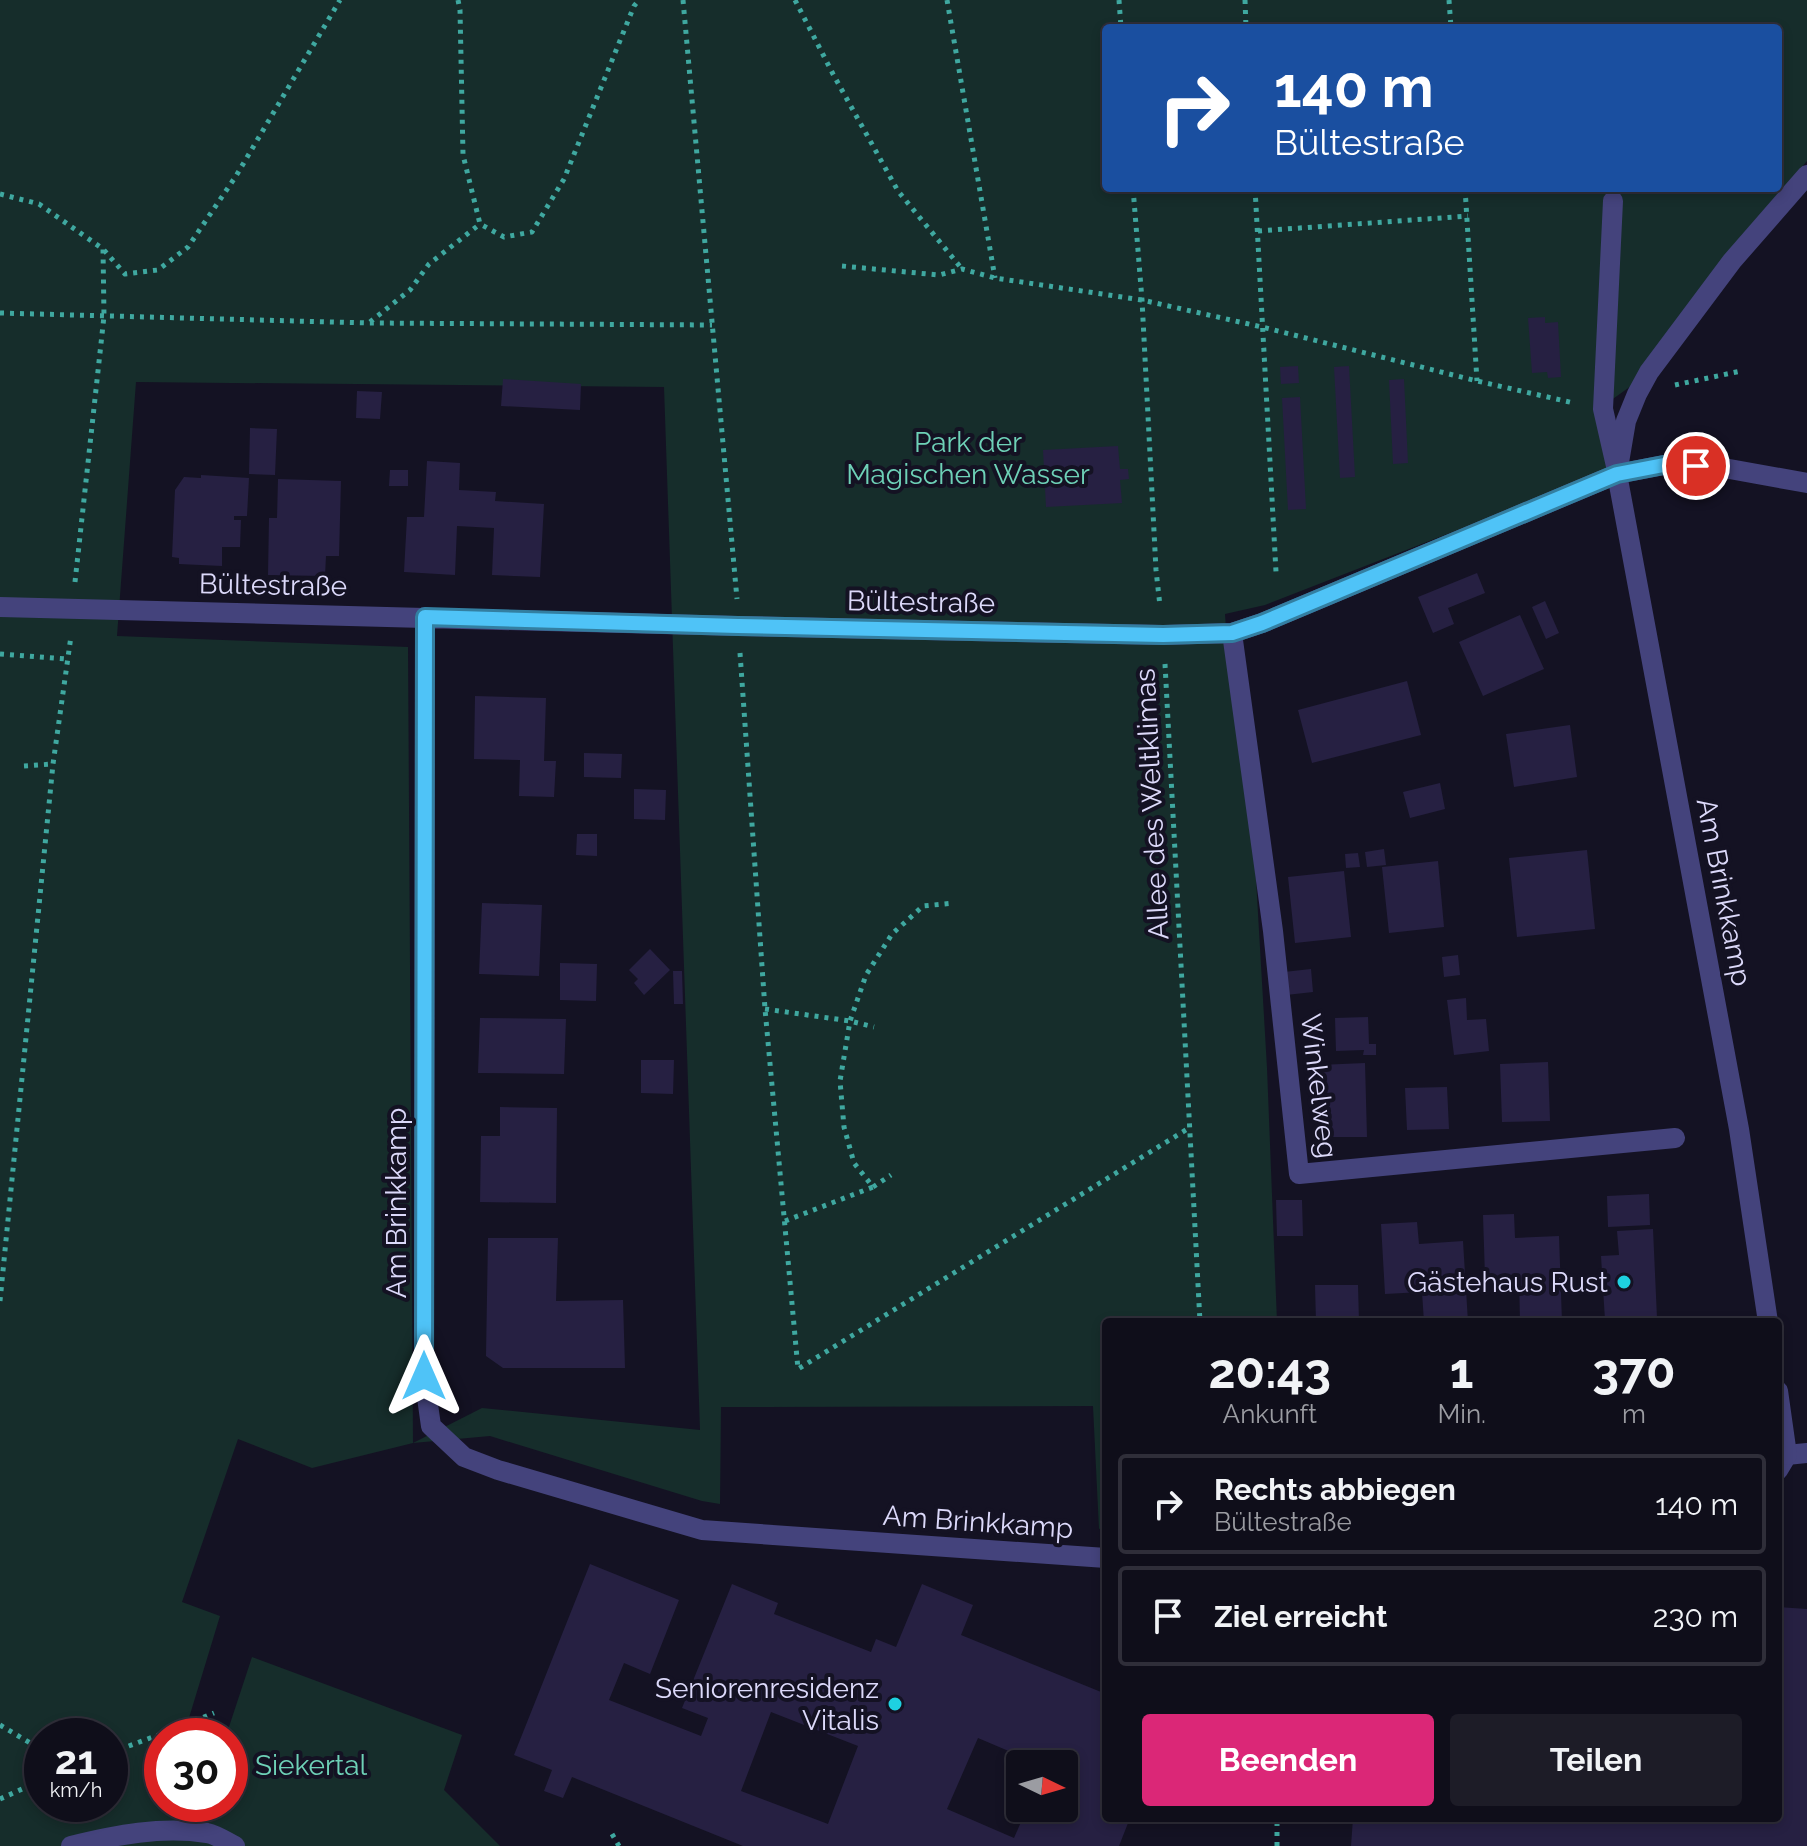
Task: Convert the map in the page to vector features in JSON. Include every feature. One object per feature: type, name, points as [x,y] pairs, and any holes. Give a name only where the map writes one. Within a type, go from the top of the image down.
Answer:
[{"type":"street","points":[[1617,474],[1626,421],[1649,372],[1732,261],[1807,175]]},
{"type":"street","name":"Am Brinkkamp","points":[[1613,201],[1603,409],[1739,1129],[1767,1318]]},
{"type":"street","name":"Bültestraße","points":[[0,607],[1163,635],[1232,633],[1617,474],[1669,464],[1724,468],[1807,483]]},
{"type":"street","name":"Am Brinkkamp","points":[[425,617],[424,1376],[431,1426],[464,1457],[498,1470],[702,1530],[1102,1558]]},
{"type":"street","name":"Winkelweg","points":[[1232,633],[1273,931],[1299,1174],[1675,1138]]},
{"type":"street","points":[[1782,1412],[1791,1459]]},
{"type":"street","points":[[71,1846],[117,1835],[153,1831],[210,1833],[235,1846]]},
{"type":"path","points":[[0,194],[39,204],[103,249],[125,274],[158,270],[188,247],[236,176],[340,0]]},
{"type":"path","points":[[458,0],[463,155],[480,224],[504,237],[532,232],[564,179],[639,0]]},
{"type":"path","points":[[683,0],[737,587],[765,1009],[798,1369],[1189,1128]]},
{"type":"path","points":[[795,0],[898,191],[962,269]]},
{"type":"path","points":[[947,0],[995,278]]},
{"type":"path","points":[[1119,0],[1121,24]]},
{"type":"path","points":[[1245,0],[1246,24]]},
{"type":"path","points":[[1449,0],[1451,24]]},
{"type":"path","name":"Allee des Weltklimas","points":[[1133,192],[1156,570],[1163,635],[1200,1318]]},
{"type":"path","points":[[1255,192],[1276,572]]},
{"type":"path","points":[[1465,192],[1477,381]]},
{"type":"path","points":[[1258,231],[1468,216]]},
{"type":"path","points":[[369,323],[410,290],[429,264],[480,224]]},
{"type":"path","points":[[0,1301],[53,764],[74,609],[104,316],[103,249]]},
{"type":"path","points":[[842,266],[939,275],[962,269],[995,278],[1142,300],[1603,409]]},
{"type":"path","points":[[0,313],[369,323],[712,325]]},
{"type":"path","points":[[0,654],[68,659]]},
{"type":"path","points":[[24,766],[53,764]]},
{"type":"path","points":[[873,1187],[854,1163],[844,1127],[840,1081],[850,1021],[866,975],[892,934],[923,906],[954,903]]},
{"type":"path","points":[[765,1009],[874,1027]]},
{"type":"path","points":[[785,1221],[873,1187],[891,1175]]},
{"type":"path","points":[[128,1746],[214,1713]]},
{"type":"path","points":[[0,1725],[24,1739]]},
{"type":"path","points":[[0,1799],[24,1788]]},
{"type":"path","points":[[1277,1822],[1277,1846]]},
{"type":"path","points":[[612,1834],[619,1846]]},
{"type":"green space","name":"Park der Magischen Wasser","points":[[0,0],[1807,0],[1807,161],[1782,189],[1782,24],[1102,24],[1102,192],[1780,192],[1742,235],[1631,386],[1610,401],[1617,468],[1265,605],[1225,614],[1255,862],[1277,1318],[1102,1318],[1102,1528],[1099,1529],[1093,1406],[721,1407],[720,1504],[490,1436],[413,1443],[312,1468],[238,1439],[182,1602],[220,1616],[189,1718],[144,1718],[144,1822],[248,1822],[248,1718],[232,1718],[252,1657],[462,1735],[444,1790],[500,1846],[0,1846]],"holes":[[[136,382],[664,387],[700,1430],[482,1408],[413,1443],[408,647],[117,636]]]},
{"type":"building","points":[[1545,317],[1545,323],[1558,322],[1561,377],[1548,378],[1547,372],[1532,373],[1528,318]]},
{"type":"building","points":[[1298,366],[1299,383],[1281,384],[1280,367]]},
{"type":"building","points":[[1349,366],[1355,477],[1340,478],[1334,367]]},
{"type":"building","points":[[503,379],[581,384],[580,410],[501,406]]},
{"type":"building","points":[[1404,379],[1408,463],[1393,464],[1389,380]]},
{"type":"building","points":[[357,391],[382,392],[380,419],[356,418]]},
{"type":"building","points":[[1300,397],[1306,509],[1288,510],[1282,398]]},
{"type":"building","points":[[250,428],[277,429],[275,475],[249,474]]},
{"type":"building","points":[[1118,446],[1120,469],[1128,469],[1129,479],[1120,480],[1122,503],[1046,507],[1043,450]]},
{"type":"building","points":[[427,461],[460,463],[459,490],[496,492],[495,501],[544,504],[540,577],[492,575],[494,528],[457,526],[455,575],[404,572],[407,517],[424,517]]},
{"type":"building","points":[[390,470],[408,470],[408,486],[389,486]]},
{"type":"building","points":[[201,475],[249,478],[247,516],[234,516],[234,520],[241,520],[240,547],[222,547],[222,566],[179,564],[179,558],[172,557],[175,490],[184,477],[201,478]]},
{"type":"building","points":[[278,479],[341,481],[339,556],[326,556],[325,576],[268,575],[269,518],[277,518]]},
{"type":"building","points":[[1477,573],[1485,593],[1448,608],[1454,624],[1433,633],[1418,597]]},
{"type":"building","points":[[1545,601],[1559,633],[1546,639],[1532,607]]},
{"type":"building","points":[[1520,615],[1544,669],[1483,696],[1459,642]]},
{"type":"building","points":[[1407,681],[1421,735],[1312,763],[1298,710]]},
{"type":"building","points":[[475,696],[546,698],[544,761],[556,761],[554,797],[519,796],[520,760],[474,759]]},
{"type":"building","points":[[1570,725],[1577,777],[1514,787],[1506,734]]},
{"type":"building","points":[[584,753],[622,754],[621,778],[584,777]]},
{"type":"building","points":[[1440,783],[1445,809],[1410,818],[1403,792]]},
{"type":"building","points":[[634,789],[666,790],[665,820],[634,819]]},
{"type":"building","points":[[577,834],[597,834],[597,856],[576,855]]},
{"type":"building","points":[[1384,849],[1386,865],[1367,867],[1365,852]]},
{"type":"building","points":[[1587,850],[1595,929],[1517,937],[1509,858]]},
{"type":"building","points":[[1358,853],[1360,867],[1346,868],[1345,854]]},
{"type":"building","points":[[1438,861],[1444,927],[1389,933],[1382,867]]},
{"type":"building","points":[[1344,871],[1351,937],[1295,943],[1288,877]]},
{"type":"building","points":[[482,903],[542,905],[539,976],[479,974]]},
{"type":"building","points":[[650,949],[670,970],[644,995],[634,983],[638,979],[629,970]]},
{"type":"building","points":[[1458,955],[1460,975],[1444,977],[1442,957]]},
{"type":"building","points":[[560,963],[597,964],[596,1001],[560,1000]]},
{"type":"building","points":[[1311,969],[1313,992],[1286,995],[1284,972]]},
{"type":"building","points":[[673,971],[682,971],[683,1004],[674,1004]]},
{"type":"building","points":[[1466,998],[1467,1020],[1486,1019],[1489,1051],[1454,1055],[1447,1000]]},
{"type":"building","points":[[1368,1017],[1369,1044],[1376,1044],[1376,1055],[1363,1055],[1364,1050],[1336,1051],[1335,1018]]},
{"type":"building","points":[[480,1018],[566,1019],[564,1074],[478,1073]]},
{"type":"building","points":[[641,1060],[674,1060],[673,1094],[641,1093]]},
{"type":"building","points":[[1548,1062],[1550,1121],[1502,1122],[1500,1064]]},
{"type":"building","points":[[1365,1063],[1367,1137],[1320,1137],[1319,1065]]},
{"type":"building","points":[[1447,1087],[1449,1129],[1407,1130],[1405,1088]]},
{"type":"building","points":[[500,1107],[557,1108],[556,1203],[480,1202],[481,1136],[500,1136]]},
{"type":"building","points":[[1649,1194],[1650,1225],[1608,1227],[1607,1196]]},
{"type":"building","points":[[1276,1200],[1302,1200],[1303,1236],[1277,1236]]},
{"type":"building","points":[[1514,1214],[1515,1238],[1559,1236],[1562,1318],[1520,1318],[1519,1276],[1485,1277],[1483,1215]]},
{"type":"building","points":[[1417,1222],[1419,1244],[1463,1241],[1468,1318],[1424,1318],[1422,1292],[1385,1294],[1381,1224]]},
{"type":"building","points":[[1653,1229],[1657,1318],[1605,1318],[1601,1256],[1619,1255],[1617,1231]]},
{"type":"building","points":[[488,1238],[558,1238],[556,1301],[623,1300],[625,1368],[503,1368],[486,1356]]},
{"type":"building","points":[[1315,1285],[1358,1285],[1359,1318],[1316,1318]]},
{"type":"building","name":"Seniorenresidenz Vitalis","points":[[590,1564],[679,1600],[650,1674],[624,1663],[609,1700],[701,1736],[708,1718],[682,1708],[732,1584],[778,1603],[774,1614],[871,1652],[876,1639],[896,1647],[922,1584],[973,1605],[961,1635],[1102,1692],[1102,1822],[1128,1822],[1119,1846],[743,1846],[572,1777],[563,1798],[544,1791],[552,1770],[514,1755]],"holes":[[[771,1712],[858,1746],[828,1824],[741,1791]]]},
{"type":"building","points":[[1782,1607],[1807,1609],[1807,1846],[1351,1846],[1353,1822],[1782,1822]]},
{"type":"place","name":"Gästehaus Rust","points":[[1624,1282]]},
{"type":"place","name":"Seniorenresidenz Vitalis","points":[[895,1704]]},
{"type":"route","points":[[424,1376],[425,617],[1163,635],[1232,633],[1617,474],[1669,464],[1696,466]]},
{"type":"park label","name":"Siekertal","points":[[311,1765]]}]
